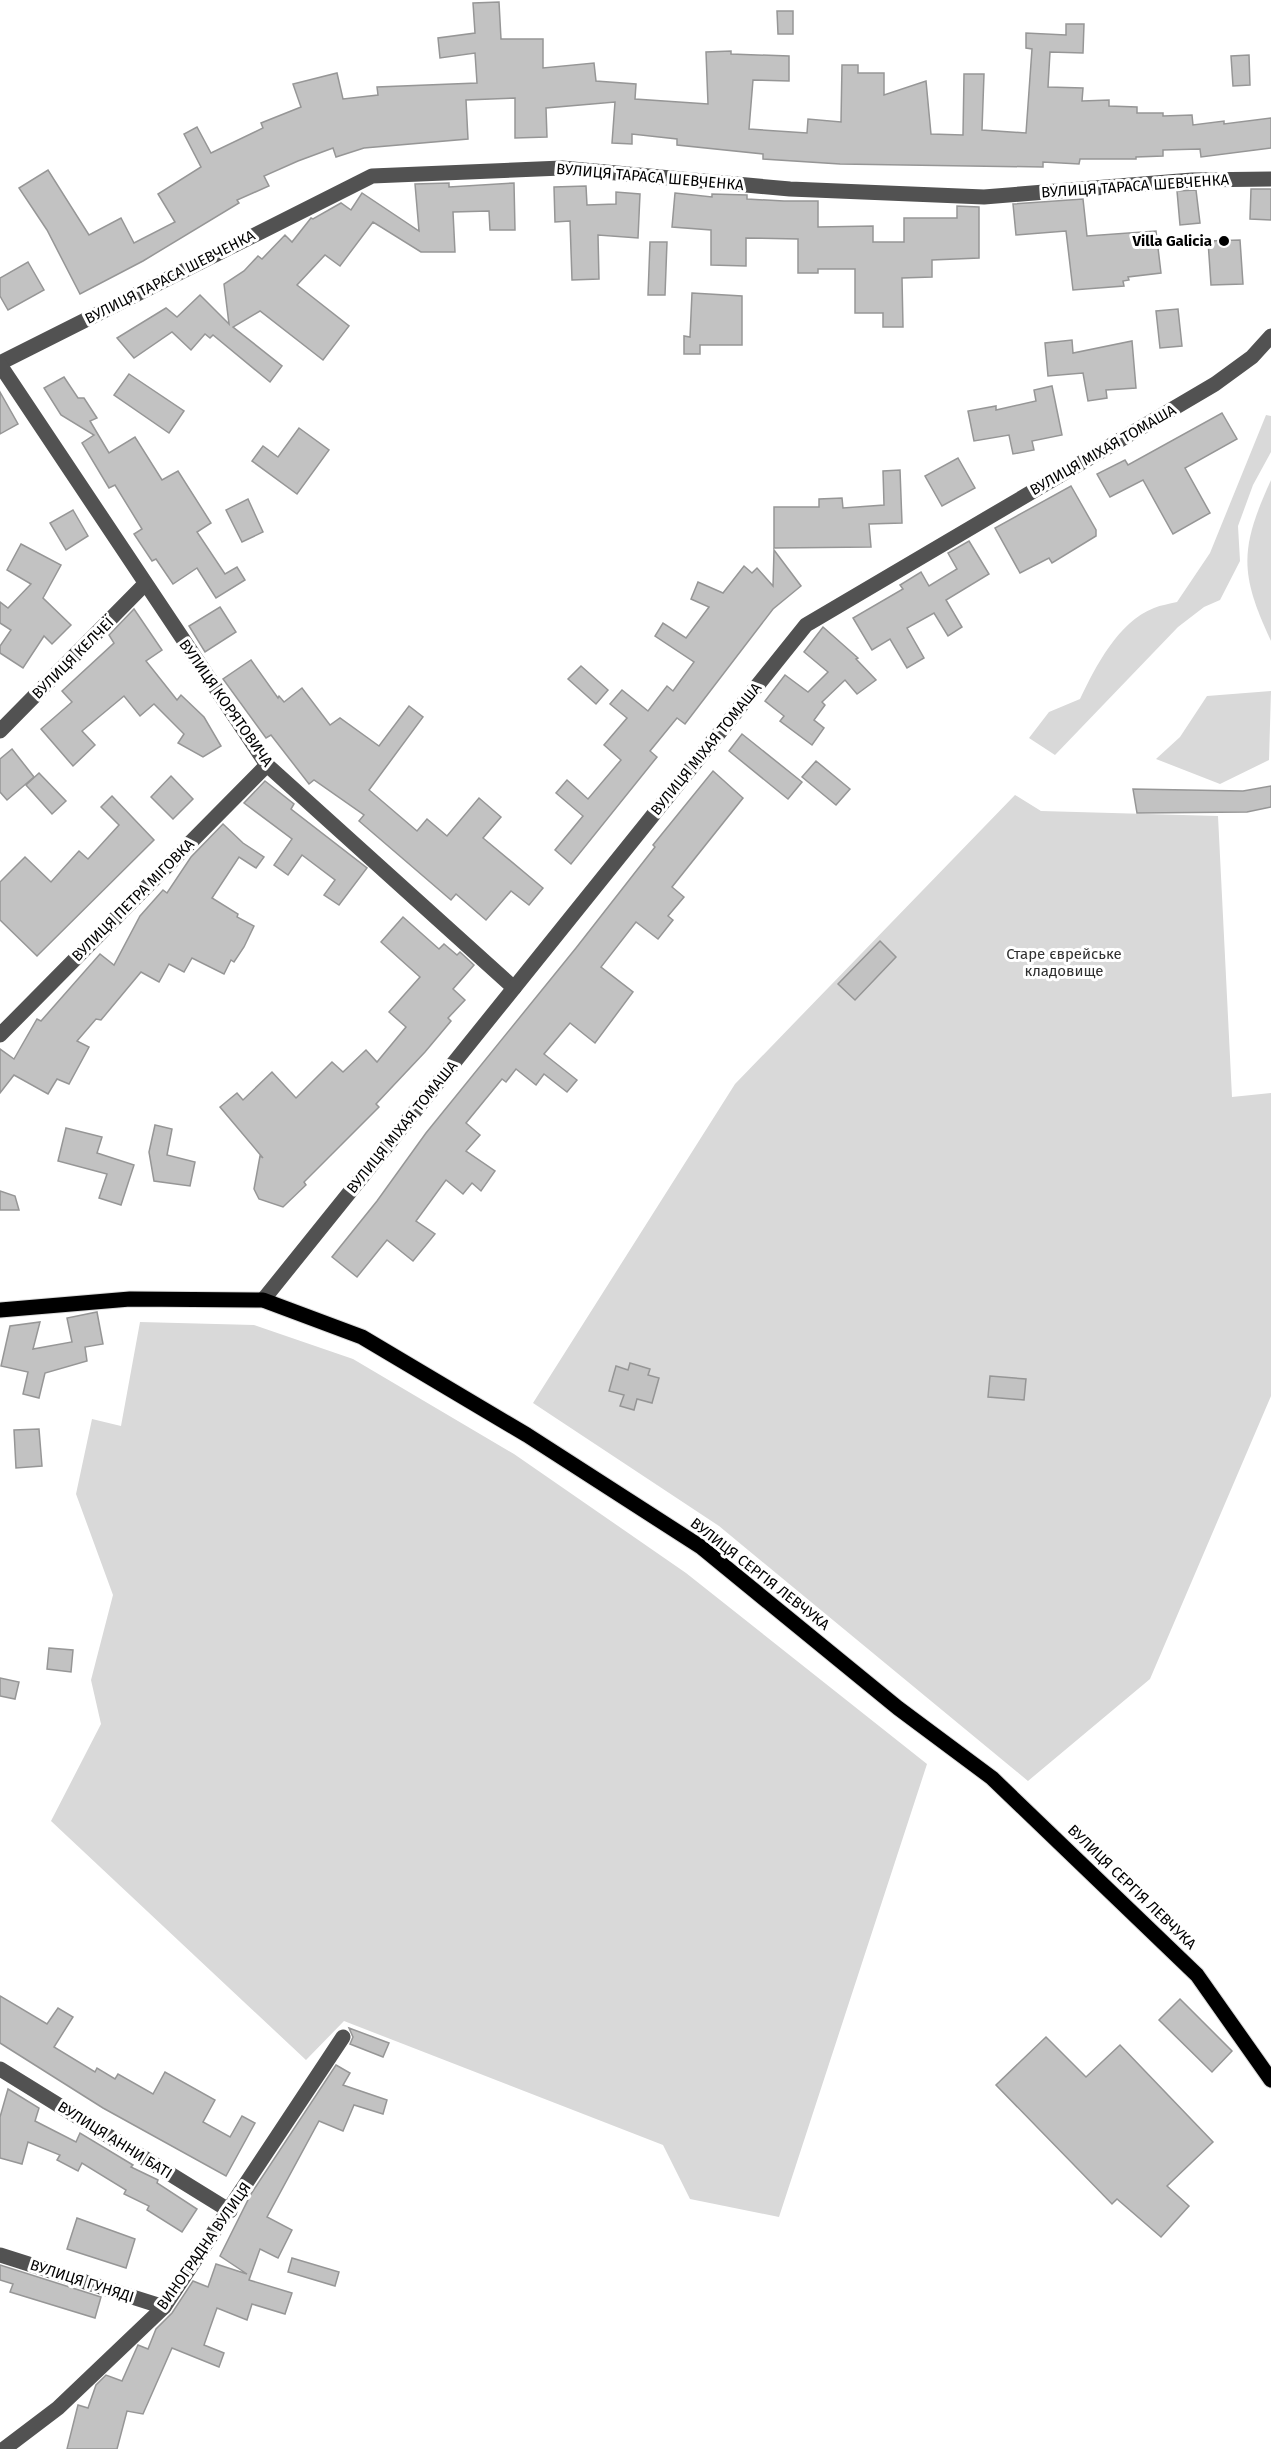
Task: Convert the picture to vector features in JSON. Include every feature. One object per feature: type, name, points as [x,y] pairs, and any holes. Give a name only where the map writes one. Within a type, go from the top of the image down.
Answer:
[{"type":"main road","name":"ВУЛИЦЯ СЕРГІЯ ЛЕВЧУКА","points":[[0,1310],[130,1299],[263,1300],[362,1337],[527,1435],[701,1547],[1009,1794],[1197,1975],[1271,2080]]},
{"type":"street","name":"ВУЛИЦЯ ТАРАСА ШЕВЧЕНКА","points":[[0,364],[372,176],[562,168],[789,189],[984,196],[1192,180],[1271,179]]},
{"type":"street","name":"ВУЛИЦЯ МІХАЯ ТОМАША","points":[[263,1300],[806,625],[1215,384],[1252,357],[1271,336]]},
{"type":"street","name":"ВУЛИЦЯ КОРЯТОВИЧА","points":[[0,364],[267,765],[513,988]]},
{"type":"street","name":"ВУЛИЦЯ КЕЛЧЕЇ","points":[[0,732],[145,584]]},
{"type":"street","name":"ВУЛИЦЯ ПЕТРА МІГОВКА","points":[[0,1035],[267,765]]},
{"type":"street","name":"ВИНОГРАДНА ВУЛИЦЯ","points":[[4,2449],[58,2408],[164,2307],[344,2037]]},
{"type":"street","name":"ВУЛИЦЯ АННИ БАТІ","points":[[1,2074],[230,2211]]},
{"type":"street","name":"ВУЛИЦЯ ГУНЯДІ","points":[[0,2255],[164,2307]]},
{"type":"green space","points":[[1266,415],[1271,416],[1271,452],[1253,485],[1238,526],[1240,561],[1220,600],[1204,607],[1178,627],[1055,755],[1029,738],[1049,712],[1080,699],[1101,659],[1130,623],[1154,608],[1177,602],[1210,553]]},
{"type":"green space","points":[[1271,480],[1271,641],[1253,597],[1247,560],[1253,524]]},
{"type":"green space","points":[[1271,691],[1269,760],[1220,784],[1156,759],[1180,737],[1207,696]]},
{"type":"green space","name":"Старе єврейське кладовище","points":[[1015,795],[1041,811],[1218,816],[1232,1097],[1271,1093],[1271,1396],[1150,1679],[1028,1781],[719,1526],[533,1403],[735,1084]]},
{"type":"green space","points":[[140,1322],[254,1325],[353,1359],[514,1454],[686,1573],[927,1764],[779,2217],[690,2199],[663,2145],[344,2021],[306,2060],[51,1821],[101,1724],[91,1680],[113,1595],[76,1494],[92,1419],[121,1426]]},
{"type":"building","points":[[499,2],[501,39],[543,39],[543,68],[594,63],[596,81],[636,84],[635,99],[708,104],[706,52],[731,51],[731,54],[789,56],[789,81],[753,80],[749,129],[807,133],[808,119],[841,122],[842,65],[858,65],[858,73],[884,73],[884,95],[926,81],[931,134],[963,135],[964,74],[984,74],[982,130],[1026,133],[1032,49],[1026,48],[1026,33],[1066,35],[1066,24],[1084,24],[1083,53],[1050,52],[1048,87],[1083,88],[1082,101],[1109,100],[1109,106],[1137,107],[1137,113],[1163,113],[1163,116],[1192,115],[1193,125],[1271,118],[1271,148],[1201,157],[1200,149],[1163,150],[1163,156],[1136,157],[1136,159],[1080,159],[1079,164],[1043,162],[1043,167],[840,164],[763,159],[763,154],[677,145],[677,139],[632,134],[632,144],[612,143],[615,102],[546,108],[547,137],[515,138],[515,98],[466,100],[468,139],[364,148],[336,157],[333,148],[298,161],[264,176],[269,186],[237,200],[239,203],[143,261],[80,294],[47,230],[19,188],[48,170],[89,235],[121,218],[134,243],[175,222],[158,194],[201,167],[184,134],[197,127],[211,153],[263,128],[261,123],[301,107],[293,84],[337,73],[343,99],[378,95],[377,87],[477,83],[475,53],[440,58],[438,38],[475,33],[473,3]]},
{"type":"building","points":[[777,11],[793,11],[793,34],[778,34]]},
{"type":"building","points":[[1249,55],[1250,85],[1233,86],[1231,56]]},
{"type":"building","points":[[449,183],[449,187],[514,183],[515,230],[490,230],[489,211],[453,212],[455,252],[421,252],[373,222],[340,266],[325,255],[297,285],[349,326],[323,360],[260,311],[233,327],[282,366],[270,382],[213,335],[210,338],[205,334],[191,350],[172,332],[134,358],[117,338],[166,308],[177,317],[200,295],[229,324],[224,284],[244,271],[258,256],[262,259],[285,235],[292,242],[311,218],[341,203],[351,210],[362,193],[419,231],[415,184]]},
{"type":"building","points":[[586,186],[587,205],[616,204],[616,192],[640,194],[638,238],[598,235],[599,279],[572,280],[570,221],[555,222],[554,187]]},
{"type":"building","points":[[1251,189],[1271,189],[1271,220],[1250,219]]},
{"type":"building","points":[[1196,190],[1200,223],[1180,225],[1177,191]]},
{"type":"building","points":[[675,193],[712,197],[712,194],[747,195],[747,199],[818,201],[818,227],[873,226],[873,242],[904,242],[904,218],[957,218],[957,206],[979,207],[979,258],[932,260],[932,277],[902,278],[903,327],[883,327],[883,313],[855,313],[855,269],[818,269],[818,273],[798,273],[798,239],[746,238],[746,266],[711,265],[711,230],[672,227]]},
{"type":"building","points":[[1083,199],[1087,236],[1156,231],[1161,273],[1128,277],[1129,280],[1123,281],[1124,286],[1073,290],[1066,231],[1016,235],[1013,204]]},
{"type":"building","points":[[1240,240],[1243,284],[1211,285],[1208,241]]},
{"type":"building","points":[[650,242],[667,242],[665,295],[648,295]]},
{"type":"building","points":[[28,262],[44,290],[8,310],[0,296],[0,278]]},
{"type":"building","points":[[692,293],[742,296],[742,345],[700,345],[700,354],[684,354],[684,336],[690,337]]},
{"type":"building","points":[[1178,309],[1182,346],[1160,348],[1156,311]]},
{"type":"building","points":[[1072,340],[1073,353],[1132,341],[1136,388],[1106,390],[1107,398],[1088,401],[1083,373],[1048,376],[1045,343]]},
{"type":"building","points":[[129,374],[184,411],[169,433],[114,395]]},
{"type":"building","points":[[64,377],[78,398],[84,398],[97,418],[90,421],[109,453],[135,437],[162,480],[178,471],[211,523],[197,532],[225,574],[237,567],[245,580],[216,598],[197,568],[173,584],[156,559],[152,561],[134,534],[142,529],[115,485],[109,488],[82,443],[94,435],[61,415],[44,388]]},
{"type":"building","points":[[1052,386],[1062,435],[1032,441],[1034,450],[1013,454],[1009,435],[974,441],[968,411],[996,406],[996,410],[1036,401],[1034,390]]},
{"type":"building","points":[[0,392],[18,424],[0,434]]},
{"type":"building","points":[[1222,413],[1237,439],[1185,468],[1210,513],[1173,534],[1143,480],[1110,497],[1097,474],[1125,460],[1128,465]]},
{"type":"building","points":[[299,428],[329,450],[297,494],[252,461],[263,446],[278,457]]},
{"type":"building","points":[[958,458],[975,488],[942,506],[925,476]]},
{"type":"building","points":[[900,470],[902,523],[869,524],[871,547],[774,548],[774,507],[819,507],[819,499],[842,498],[843,508],[884,505],[883,471]]},
{"type":"building","points":[[1071,486],[1096,530],[1096,536],[1052,563],[1049,558],[1020,573],[995,528]]},
{"type":"building","points":[[248,499],[263,532],[242,542],[226,510]]},
{"type":"building","points":[[73,510],[88,536],[66,550],[50,523]]},
{"type":"building","points":[[969,541],[989,574],[946,600],[962,627],[948,636],[934,613],[907,628],[924,658],[907,668],[890,639],[872,650],[853,618],[903,589],[900,585],[921,572],[929,586],[957,569],[948,553]]},
{"type":"building","points":[[21,544],[61,565],[43,598],[71,625],[52,644],[44,636],[23,668],[0,653],[0,646],[11,630],[0,623],[0,602],[8,608],[31,584],[7,570]]},
{"type":"building","points":[[774,550],[801,586],[773,609],[685,724],[677,718],[650,751],[657,757],[571,864],[555,850],[583,816],[556,793],[567,780],[588,799],[621,760],[604,745],[627,718],[610,704],[622,690],[648,711],[667,686],[673,691],[694,662],[655,636],[663,623],[686,638],[709,607],[691,599],[698,582],[723,593],[744,566],[752,573],[757,568],[773,586]]},
{"type":"building","points":[[220,607],[236,632],[205,652],[189,626]]},
{"type":"building","points":[[134,609],[162,650],[146,661],[177,700],[181,695],[204,717],[221,746],[203,757],[178,743],[184,734],[154,704],[140,716],[124,696],[82,731],[95,745],[73,766],[41,729],[72,702],[62,691],[114,643],[109,635]]},
{"type":"building","points":[[823,627],[858,658],[856,659],[876,680],[857,694],[845,680],[822,702],[825,705],[814,720],[824,728],[812,745],[780,721],[784,716],[765,701],[785,675],[808,692],[828,672],[804,652]]},
{"type":"building","points":[[251,660],[278,698],[279,696],[284,702],[302,688],[330,725],[340,718],[379,746],[409,706],[423,717],[369,790],[417,831],[427,819],[447,836],[479,798],[501,817],[483,838],[543,888],[529,905],[511,891],[486,920],[456,894],[451,900],[359,821],[364,815],[314,780],[309,784],[271,735],[266,738],[223,679]]},
{"type":"building","points":[[581,666],[608,690],[596,704],[568,679]]},
{"type":"building","points":[[742,734],[802,782],[788,799],[729,751]]},
{"type":"building","points":[[12,749],[34,777],[7,800],[0,792],[0,759]]},
{"type":"building","points":[[816,761],[850,789],[836,805],[802,777]]},
{"type":"building","points":[[713,771],[743,798],[672,887],[684,897],[668,916],[673,920],[658,939],[636,922],[601,967],[633,992],[595,1043],[570,1023],[544,1054],[577,1080],[567,1092],[544,1074],[536,1085],[516,1069],[506,1082],[502,1079],[466,1123],[480,1135],[466,1151],[495,1171],[481,1191],[472,1183],[463,1194],[446,1180],[416,1221],[435,1234],[413,1261],[387,1240],[357,1277],[332,1257],[377,1201],[426,1133],[576,948],[655,847],[653,845]]},
{"type":"building","points":[[39,773],[66,801],[52,814],[26,785]]},
{"type":"building","points":[[171,776],[193,799],[173,819],[151,797]]},
{"type":"building","points":[[265,781],[294,804],[291,809],[367,868],[339,905],[324,895],[335,880],[302,855],[288,875],[274,865],[292,839],[244,803]]},
{"type":"building","points":[[1271,786],[1271,807],[1247,812],[1137,813],[1133,789],[1243,791]]},
{"type":"building","points":[[112,796],[154,840],[37,956],[0,920],[0,882],[25,857],[51,882],[79,851],[88,859],[119,825],[101,807]]},
{"type":"building","points":[[223,824],[243,843],[264,857],[256,868],[239,857],[212,898],[238,914],[237,917],[254,926],[234,962],[231,960],[224,974],[192,958],[184,972],[169,964],[159,982],[141,972],[101,1020],[96,1019],[77,1041],[89,1047],[69,1084],[57,1079],[48,1094],[14,1075],[0,1093],[0,1049],[14,1059],[37,1019],[41,1021],[100,954],[114,965],[140,916],[163,890],[167,893],[191,857]]},
{"type":"building","points":[[403,917],[439,949],[444,944],[457,955],[460,952],[474,965],[453,989],[465,1000],[448,1018],[451,1021],[425,1052],[376,1104],[379,1107],[304,1182],[306,1185],[283,1207],[259,1199],[254,1189],[260,1156],[263,1158],[220,1107],[237,1093],[243,1100],[272,1072],[296,1098],[332,1062],[343,1072],[366,1050],[377,1062],[406,1027],[389,1012],[420,977],[381,942]]},
{"type":"building","points":[[880,941],[896,957],[855,1000],[838,984]]},
{"type":"building","points":[[155,1125],[172,1129],[167,1155],[195,1162],[190,1186],[154,1181],[149,1152]]},
{"type":"building","points":[[66,1128],[102,1137],[97,1153],[134,1165],[121,1205],[99,1198],[107,1174],[58,1161]]},
{"type":"building","points":[[0,1191],[15,1196],[19,1210],[0,1210]]},
{"type":"building","points":[[97,1312],[103,1344],[85,1347],[87,1361],[45,1373],[39,1398],[23,1394],[28,1372],[1,1366],[10,1326],[40,1322],[33,1349],[72,1342],[67,1318]]},
{"type":"building","points":[[630,1363],[650,1369],[648,1375],[659,1378],[652,1403],[637,1399],[634,1410],[620,1406],[624,1395],[609,1391],[616,1366],[628,1370]]},
{"type":"building","points":[[990,1376],[1026,1379],[1024,1400],[988,1397]]},
{"type":"building","points":[[39,1429],[42,1466],[16,1468],[14,1430]]},
{"type":"building","points":[[49,1648],[73,1650],[71,1672],[47,1669]]},
{"type":"building","points":[[0,1678],[19,1682],[15,1699],[0,1696]]},
{"type":"building","points":[[0,1996],[47,2024],[58,2008],[73,2017],[54,2047],[95,2072],[97,2068],[115,2079],[118,2074],[153,2094],[165,2072],[215,2100],[203,2122],[230,2137],[242,2116],[255,2123],[226,2176],[103,2108],[0,2043]]},
{"type":"building","points":[[1180,1999],[1232,2051],[1212,2072],[1159,2020]]},
{"type":"building","points":[[349,2028],[389,2043],[383,2057],[350,2044],[353,2037]]},
{"type":"building","points":[[1046,2037],[1086,2077],[1120,2045],[1213,2142],[1167,2186],[1189,2206],[1161,2237],[1117,2199],[1112,2204],[996,2085]]},
{"type":"building","points":[[336,2065],[350,2073],[343,2085],[387,2100],[383,2114],[354,2105],[343,2131],[319,2121],[267,2217],[292,2230],[278,2258],[260,2249],[249,2280],[292,2293],[285,2314],[252,2304],[247,2320],[217,2308],[204,2345],[224,2353],[219,2367],[172,2348],[143,2414],[127,2411],[117,2449],[67,2449],[78,2405],[88,2408],[96,2385],[106,2375],[122,2381],[138,2345],[148,2349],[156,2329],[172,2313],[193,2281],[208,2287],[216,2264],[247,2274],[220,2256],[251,2194]]},
{"type":"building","points":[[8,2089],[39,2108],[35,2121],[76,2142],[80,2133],[133,2165],[131,2167],[158,2180],[157,2183],[197,2209],[182,2232],[147,2210],[149,2206],[124,2194],[126,2190],[82,2163],[78,2171],[57,2160],[60,2155],[28,2142],[22,2164],[0,2158],[0,2117]]},
{"type":"building","points":[[77,2218],[135,2239],[126,2268],[67,2249]]},
{"type":"building","points":[[292,2258],[339,2272],[335,2286],[288,2272]]},
{"type":"building","points":[[0,2265],[101,2297],[95,2318],[10,2292],[13,2284],[0,2280]]},
{"type":"place","name":"Villa Galicia","points":[[1224,241]]}]
